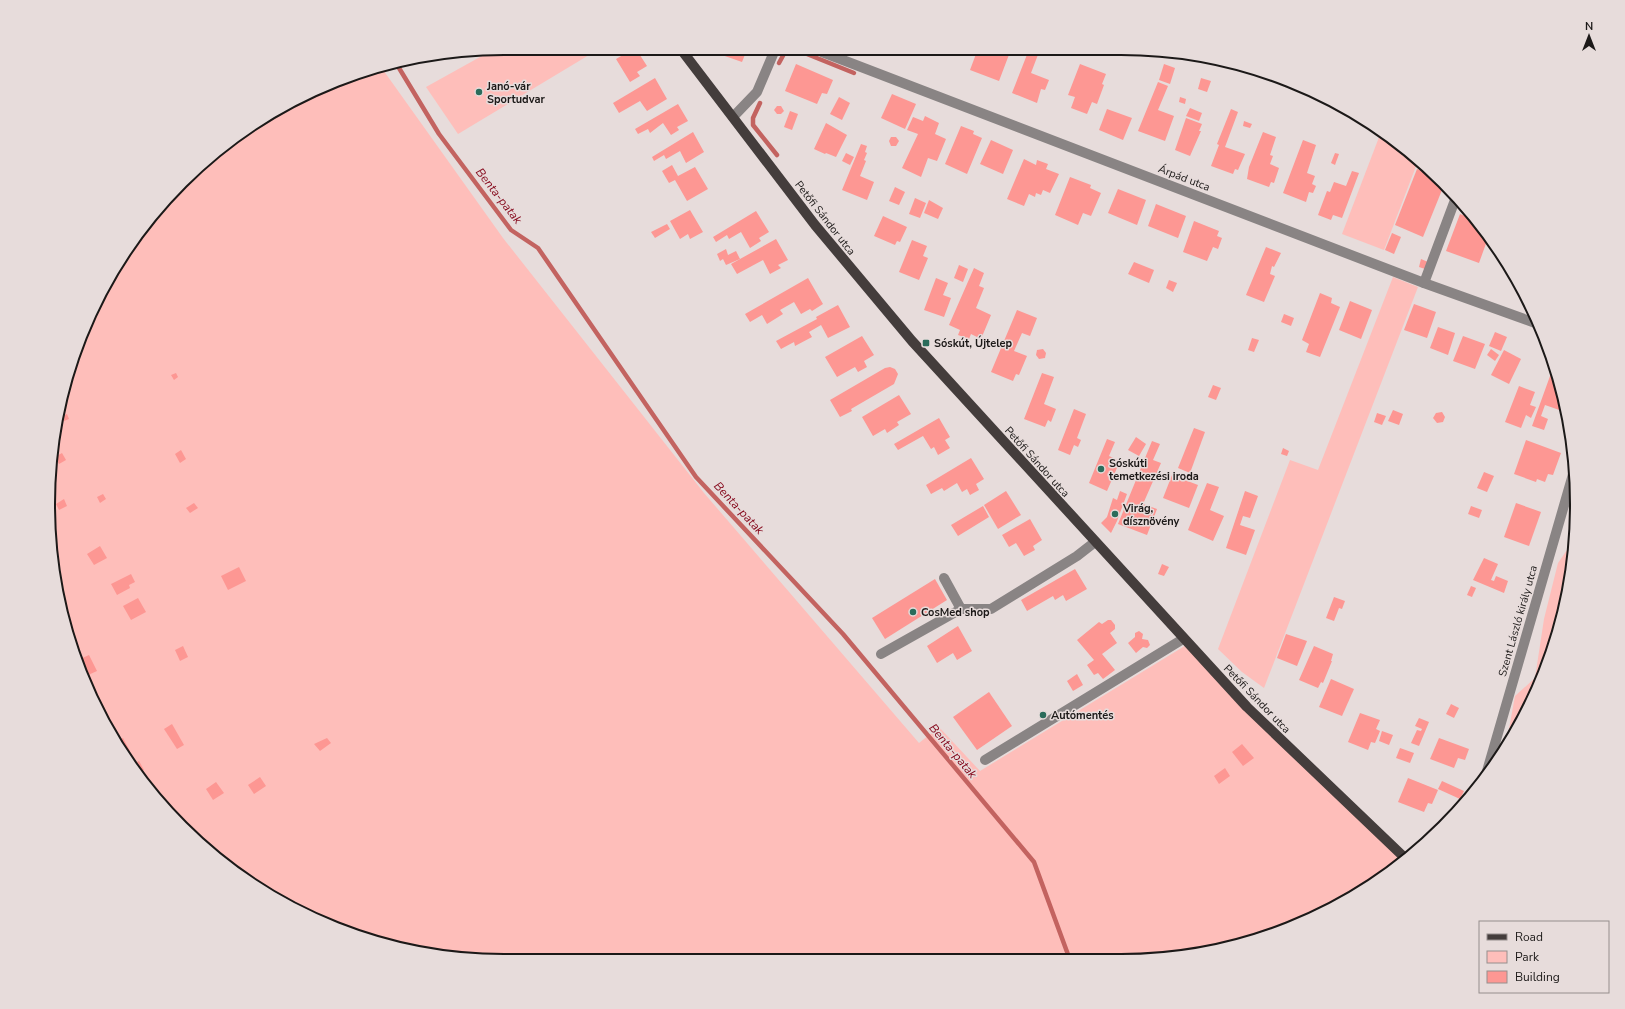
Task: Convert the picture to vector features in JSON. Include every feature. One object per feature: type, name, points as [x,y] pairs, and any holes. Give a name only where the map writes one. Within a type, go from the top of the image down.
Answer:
[{"type":"main road","name":"Petőfi Sándor utca","points":[[685,55],[815,225],[912,342],[1183,639],[1252,712],[1402,855]]},
{"type":"street","points":[[732,117],[757,92],[773,55]]},
{"type":"street","name":"Árpád utca","points":[[830,55],[1424,283],[1531,322]]},
{"type":"street","points":[[1424,283],[1454,203]]},
{"type":"street","name":"Szent László király utca","points":[[1491,759],[1569,487]]},
{"type":"street","points":[[881,654],[962,609],[991,609],[1077,556],[1095,542]]},
{"type":"street","points":[[944,578],[962,609]]},
{"type":"street","points":[[985,760],[1183,639]]},
{"type":"green space","name":"Janó-vár Sportudvar","points":[[589,55],[458,134],[426,87],[482,56]]},
{"type":"green space","points":[[384,71],[503,238],[704,493],[919,743],[939,727],[980,771],[1188,644],[1402,855],[1345,894],[1293,920],[1237,939],[1179,950],[1150,953],[504,954],[446,950],[388,939],[332,920],[306,908],[280,894],[231,861],[208,842],[167,801],[148,778],[115,729],[89,677],[79,649],[70,621],[59,563],[56,534],[56,475],[59,446],[70,388],[89,332],[115,280],[148,231],[187,187],[231,148],[280,115],[332,89]]},
{"type":"green space","points":[[1379,137],[1416,166],[1384,250],[1342,234]]},
{"type":"green space","points":[[1393,277],[1418,287],[1264,688],[1242,672],[1218,649],[1290,460],[1318,470]]},
{"type":"green space","points":[[1567,549],[1555,621],[1546,649],[1536,677],[1509,731],[1515,696],[1535,678],[1544,619],[1558,563]]},
{"type":"building","points":[[623,55],[640,55],[647,66],[637,72],[640,76],[630,82],[616,59]]},
{"type":"building","points":[[722,55],[745,55],[742,62]]},
{"type":"building","points":[[976,55],[1009,55],[999,81],[970,70]]},
{"type":"building","points":[[1027,55],[1038,55],[1031,73],[1049,80],[1045,90],[1041,89],[1037,103],[1012,93]]},
{"type":"building","points":[[796,64],[833,80],[827,94],[822,93],[817,104],[785,91]]},
{"type":"building","points":[[1080,64],[1106,74],[1102,84],[1104,85],[1097,104],[1092,102],[1087,114],[1071,108],[1075,97],[1068,95]]},
{"type":"building","points":[[1164,64],[1175,68],[1170,84],[1159,80]]},
{"type":"building","points":[[655,78],[667,99],[647,111],[640,101],[619,113],[613,103]]},
{"type":"building","points":[[1201,78],[1211,81],[1207,92],[1198,89]]},
{"type":"building","points":[[1158,82],[1168,86],[1158,110],[1174,116],[1165,141],[1138,131]]},
{"type":"building","points":[[892,94],[916,104],[905,129],[881,118]]},
{"type":"building","points":[[839,97],[850,103],[842,120],[830,114]]},
{"type":"building","points":[[1180,97],[1186,99],[1185,104],[1179,102]]},
{"type":"building","points":[[678,104],[688,121],[677,127],[679,130],[671,135],[663,123],[650,133],[648,129],[638,134],[635,129]]},
{"type":"building","points":[[777,106],[781,106],[784,111],[781,114],[777,114],[774,110]]},
{"type":"building","points":[[1190,108],[1202,113],[1199,121],[1186,116]]},
{"type":"building","points":[[1107,109],[1132,118],[1123,140],[1099,130]]},
{"type":"building","points":[[1231,109],[1238,112],[1225,147],[1245,154],[1238,170],[1235,169],[1233,174],[1211,166],[1219,145],[1217,144]]},
{"type":"building","points":[[790,111],[798,114],[792,130],[784,127]]},
{"type":"building","points":[[925,116],[939,123],[935,134],[946,139],[937,161],[928,158],[921,177],[902,168],[918,134],[907,130],[913,117],[923,121]]},
{"type":"building","points":[[1186,118],[1202,124],[1199,131],[1201,131],[1190,156],[1175,150]]},
{"type":"building","points":[[1244,121],[1252,124],[1250,128],[1243,126]]},
{"type":"building","points":[[826,123],[847,135],[836,157],[814,149]]},
{"type":"building","points":[[961,126],[974,131],[973,134],[982,138],[967,174],[945,164]]},
{"type":"building","points":[[693,132],[704,152],[686,163],[680,151],[666,159],[664,155],[654,161],[652,157]]},
{"type":"building","points":[[1263,132],[1276,137],[1270,155],[1273,156],[1270,164],[1279,168],[1274,183],[1271,182],[1269,187],[1247,179],[1249,167]]},
{"type":"building","points":[[891,137],[896,137],[899,141],[896,146],[891,146],[889,141]]},
{"type":"building","points":[[991,140],[1013,150],[1003,174],[980,164]]},
{"type":"building","points":[[1303,140],[1316,145],[1307,173],[1315,176],[1312,184],[1316,186],[1313,193],[1309,192],[1306,202],[1283,193]]},
{"type":"building","points":[[861,144],[867,146],[865,152],[867,153],[864,160],[866,161],[860,176],[874,182],[867,200],[842,190]]},
{"type":"building","points":[[846,153],[854,157],[850,165],[842,161]]},
{"type":"building","points":[[1335,153],[1339,154],[1335,165],[1331,163]]},
{"type":"building","points":[[1024,159],[1036,165],[1037,160],[1048,164],[1046,169],[1059,174],[1050,193],[1043,190],[1041,195],[1036,193],[1035,197],[1029,194],[1024,206],[1007,199]]},
{"type":"building","points":[[672,165],[678,176],[695,167],[708,189],[687,201],[675,180],[669,183],[662,171]]},
{"type":"building","points":[[1417,169],[1420,170],[1442,191],[1423,237],[1395,225]]},
{"type":"building","points":[[1352,171],[1359,173],[1342,218],[1333,215],[1331,220],[1318,215],[1327,191],[1330,192],[1334,182],[1346,186]]},
{"type":"building","points":[[1070,177],[1091,185],[1090,188],[1101,193],[1091,216],[1083,213],[1078,225],[1055,215]]},
{"type":"building","points":[[895,187],[905,192],[899,205],[889,201]]},
{"type":"building","points":[[1118,189],[1146,200],[1137,225],[1108,213]]},
{"type":"building","points":[[915,198],[926,203],[920,218],[909,214]]},
{"type":"building","points":[[929,200],[943,208],[938,219],[924,213]]},
{"type":"building","points":[[1156,204],[1186,216],[1178,238],[1148,226]]},
{"type":"building","points":[[690,210],[703,232],[690,239],[688,234],[680,239],[670,221]]},
{"type":"building","points":[[756,211],[769,232],[759,238],[761,241],[750,248],[741,232],[729,239],[727,235],[716,242],[713,237]]},
{"type":"building","points":[[1460,214],[1464,216],[1486,244],[1479,263],[1446,251]]},
{"type":"building","points":[[883,216],[907,227],[900,242],[897,241],[895,245],[874,236]]},
{"type":"building","points":[[1194,221],[1219,231],[1217,236],[1222,238],[1218,249],[1213,247],[1207,261],[1183,252]]},
{"type":"building","points":[[667,224],[670,229],[655,238],[651,232]]},
{"type":"building","points":[[1392,233],[1401,237],[1394,254],[1385,250]]},
{"type":"building","points":[[776,239],[788,260],[778,265],[781,268],[770,274],[763,260],[737,274],[731,264]]},
{"type":"building","points":[[912,240],[927,246],[923,256],[928,258],[919,280],[899,272]]},
{"type":"building","points":[[1266,247],[1281,253],[1274,267],[1272,266],[1270,274],[1275,276],[1264,302],[1246,295]]},
{"type":"building","points":[[726,249],[728,255],[736,251],[740,259],[726,265],[723,259],[720,261],[717,254]]},
{"type":"building","points":[[1421,259],[1428,262],[1425,269],[1419,267]]},
{"type":"building","points":[[1134,262],[1154,270],[1149,283],[1128,274]]},
{"type":"building","points":[[959,265],[968,269],[963,282],[954,278]]},
{"type":"building","points":[[974,268],[984,273],[979,286],[984,288],[976,308],[991,315],[981,339],[971,334],[969,339],[958,335],[960,330],[949,325]]},
{"type":"building","points":[[808,278],[823,304],[812,311],[810,309],[801,314],[794,302],[780,310],[783,314],[767,324],[762,315],[750,322],[745,314]]},
{"type":"building","points":[[936,278],[948,283],[943,295],[951,298],[944,317],[924,310]]},
{"type":"building","points":[[1169,280],[1177,283],[1173,292],[1166,288]]},
{"type":"building","points":[[1320,293],[1332,298],[1331,303],[1340,307],[1320,357],[1306,352],[1309,344],[1302,340]]},
{"type":"building","points":[[1350,301],[1372,310],[1361,339],[1339,330]]},
{"type":"building","points":[[1414,304],[1436,312],[1427,338],[1404,330]]},
{"type":"building","points":[[838,305],[850,327],[828,338],[821,325],[809,332],[812,337],[795,346],[794,342],[781,349],[776,341],[817,319],[816,317]]},
{"type":"building","points":[[1017,310],[1037,318],[1030,336],[1022,333],[1014,351],[1027,356],[1019,375],[1016,374],[1013,381],[991,372]]},
{"type":"building","points":[[1284,314],[1294,318],[1291,326],[1281,322]]},
{"type":"building","points":[[1438,327],[1455,333],[1448,355],[1430,348]]},
{"type":"building","points":[[1495,332],[1507,337],[1501,351],[1489,346]]},
{"type":"building","points":[[862,336],[874,355],[864,361],[867,367],[858,372],[855,367],[837,377],[825,357]]},
{"type":"building","points":[[1463,336],[1485,344],[1475,369],[1453,361]]},
{"type":"building","points":[[1252,338],[1259,340],[1254,352],[1248,350]]},
{"type":"building","points":[[1043,349],[1046,353],[1045,358],[1039,359],[1036,355],[1037,350]]},
{"type":"building","points":[[1491,349],[1499,355],[1495,361],[1487,355]]},
{"type":"building","points":[[1504,350],[1521,359],[1509,384],[1491,375]]},
{"type":"building","points":[[890,367],[895,369],[898,374],[894,384],[840,417],[830,400],[885,368]]},
{"type":"building","points":[[176,373],[178,377],[174,380],[171,375]]},
{"type":"building","points":[[1042,373],[1054,377],[1044,404],[1056,409],[1051,422],[1048,420],[1045,427],[1024,419]]},
{"type":"building","points":[[1551,374],[1560,410],[1545,405],[1541,416],[1548,419],[1544,430],[1532,426]]},
{"type":"building","points":[[1213,385],[1221,388],[1216,400],[1208,397]]},
{"type":"building","points":[[1519,386],[1535,392],[1530,405],[1536,407],[1531,418],[1526,415],[1521,428],[1505,422]]},
{"type":"building","points":[[899,395],[911,414],[897,422],[899,425],[887,433],[885,429],[873,436],[862,417]]},
{"type":"building","points":[[1074,409],[1086,414],[1077,438],[1081,440],[1078,447],[1074,445],[1070,455],[1058,450]]},
{"type":"building","points":[[1393,410],[1403,414],[1399,425],[1388,421]]},
{"type":"building","points":[[1442,412],[1445,417],[1443,422],[1437,423],[1433,418],[1436,413]]},
{"type":"building","points":[[1377,413],[1386,416],[1382,425],[1374,422]]},
{"type":"building","points":[[67,414],[69,419],[64,421],[64,415]]},
{"type":"building","points":[[939,418],[950,437],[945,440],[950,448],[938,455],[934,447],[931,449],[923,436],[898,450],[894,444]]},
{"type":"building","points":[[1194,428],[1205,432],[1190,473],[1178,468]]},
{"type":"building","points":[[1136,437],[1146,444],[1139,456],[1128,450]]},
{"type":"building","points":[[1107,439],[1115,442],[1109,456],[1120,461],[1107,491],[1089,483]]},
{"type":"building","points":[[1526,440],[1561,453],[1553,475],[1548,474],[1545,482],[1537,479],[1536,482],[1514,474]]},
{"type":"building","points":[[1152,441],[1160,444],[1153,460],[1161,463],[1143,504],[1157,509],[1147,535],[1118,524]]},
{"type":"building","points":[[1283,448],[1289,451],[1287,456],[1281,454]]},
{"type":"building","points":[[181,450],[186,459],[180,463],[175,454]]},
{"type":"building","points":[[62,453],[66,460],[59,464],[57,461],[58,455]]},
{"type":"building","points":[[971,458],[984,479],[976,484],[979,490],[970,495],[967,489],[962,492],[957,483],[944,491],[942,488],[931,494],[926,485]]},
{"type":"building","points":[[1484,472],[1494,476],[1487,492],[1477,488]]},
{"type":"building","points":[[1172,475],[1198,485],[1189,508],[1163,498]]},
{"type":"building","points":[[1207,483],[1219,487],[1210,510],[1224,516],[1213,541],[1188,530]]},
{"type":"building","points":[[1006,491],[1021,515],[998,529],[984,505]]},
{"type":"building","points":[[1120,491],[1127,494],[1111,533],[1101,523],[1107,517],[1113,498],[1117,500]]},
{"type":"building","points":[[1245,491],[1258,496],[1250,518],[1243,516],[1240,525],[1255,530],[1246,555],[1226,548]]},
{"type":"building","points":[[103,494],[106,499],[100,503],[97,497]]},
{"type":"building","points":[[64,499],[67,506],[59,510],[56,504]]},
{"type":"building","points":[[194,503],[198,508],[190,513],[186,508]]},
{"type":"building","points":[[1516,503],[1541,512],[1529,546],[1504,537]]},
{"type":"building","points":[[983,506],[989,517],[958,536],[951,525]]},
{"type":"building","points":[[1471,506],[1482,510],[1479,518],[1468,514]]},
{"type":"building","points":[[1030,519],[1042,540],[1033,546],[1035,550],[1024,556],[1016,543],[1009,547],[1002,535]]},
{"type":"building","points":[[100,546],[107,558],[94,565],[87,554]]},
{"type":"building","points":[[1484,558],[1498,564],[1491,580],[1494,581],[1496,576],[1508,581],[1504,593],[1473,580]]},
{"type":"building","points":[[1162,564],[1169,567],[1164,576],[1158,574]]},
{"type":"building","points":[[239,567],[246,581],[228,590],[221,576]]},
{"type":"building","points":[[1075,569],[1087,589],[1066,601],[1063,595],[1055,600],[1053,596],[1027,611],[1021,600]]},
{"type":"building","points":[[131,574],[135,582],[129,585],[130,588],[117,595],[111,584]]},
{"type":"building","points":[[935,579],[947,600],[885,639],[872,618]]},
{"type":"building","points":[[1471,586],[1476,588],[1472,597],[1467,595]]},
{"type":"building","points":[[1334,597],[1345,601],[1342,609],[1339,608],[1334,621],[1326,618]]},
{"type":"building","points":[[138,598],[146,612],[131,620],[123,606]]},
{"type":"building","points":[[1108,620],[1111,620],[1115,625],[1115,629],[1110,633],[1117,643],[1102,654],[1115,670],[1103,679],[1098,673],[1094,675],[1087,665],[1094,660],[1077,640],[1099,622],[1102,624]]},
{"type":"building","points":[[958,626],[972,651],[957,660],[953,653],[937,663],[927,646]]},
{"type":"building","points":[[1139,631],[1143,634],[1142,639],[1148,640],[1150,645],[1147,648],[1143,647],[1136,653],[1128,643],[1135,637],[1135,633]]},
{"type":"building","points":[[1286,634],[1307,641],[1297,666],[1277,658]]},
{"type":"building","points":[[183,646],[188,657],[180,661],[175,650]]},
{"type":"building","points":[[1314,646],[1333,654],[1332,661],[1323,683],[1321,682],[1318,688],[1299,680]]},
{"type":"building","points":[[89,655],[97,671],[88,675],[82,658]]},
{"type":"building","points":[[1077,674],[1083,685],[1073,691],[1067,681]]},
{"type":"building","points":[[1331,679],[1354,689],[1342,716],[1319,707]]},
{"type":"building","points":[[989,692],[1012,726],[977,750],[953,717]]},
{"type":"building","points":[[1451,704],[1459,708],[1454,718],[1446,714]]},
{"type":"building","points":[[1360,713],[1380,720],[1376,729],[1380,731],[1375,743],[1371,742],[1368,750],[1348,742]]},
{"type":"building","points":[[1419,718],[1429,722],[1419,746],[1411,743],[1417,730],[1421,731],[1422,729],[1415,726]]},
{"type":"building","points":[[172,724],[184,745],[177,749],[164,729]]},
{"type":"building","points":[[1382,731],[1393,735],[1389,745],[1379,741]]},
{"type":"building","points":[[123,738],[130,751],[129,751],[121,739]]},
{"type":"building","points":[[327,738],[331,743],[320,751],[314,744]]},
{"type":"building","points":[[1439,738],[1469,749],[1465,760],[1458,758],[1454,768],[1430,759]]},
{"type":"building","points":[[1242,744],[1254,758],[1243,766],[1232,752]]},
{"type":"building","points":[[1400,748],[1414,753],[1410,763],[1396,758]]},
{"type":"building","points":[[139,761],[144,770],[143,771],[137,762]]},
{"type":"building","points":[[1225,768],[1230,776],[1219,784],[1214,776]]},
{"type":"building","points":[[260,777],[266,786],[254,794],[248,785]]},
{"type":"building","points":[[1408,778],[1438,790],[1432,804],[1428,803],[1424,812],[1398,802]]},
{"type":"building","points":[[1442,781],[1464,791],[1460,799],[1438,789]]},
{"type":"building","points":[[216,782],[224,793],[213,800],[206,789]]},
{"type":"waterway","points":[[779,63],[783,55]]},
{"type":"waterway","points":[[809,55],[854,73]]},
{"type":"waterway","name":"Benta-patak","points":[[399,68],[439,134],[511,230],[538,248],[696,477],[843,634],[1034,862],[1068,954]]},
{"type":"waterway","points":[[760,103],[753,118],[753,125],[777,155]]},
{"type":"place","name":"Janó-vár Sportudvar","points":[[479,92]]},
{"type":"place","name":"Sóskút, Újtelep","points":[[926,343]]},
{"type":"place","name":"Sóskúti temetkezési iroda","points":[[1101,469]]},
{"type":"place","name":"Virág, dísznövény","points":[[1115,514]]},
{"type":"place","name":"CosMed shop","points":[[913,612]]},
{"type":"place","name":"Autómentés","points":[[1043,715]]}]
